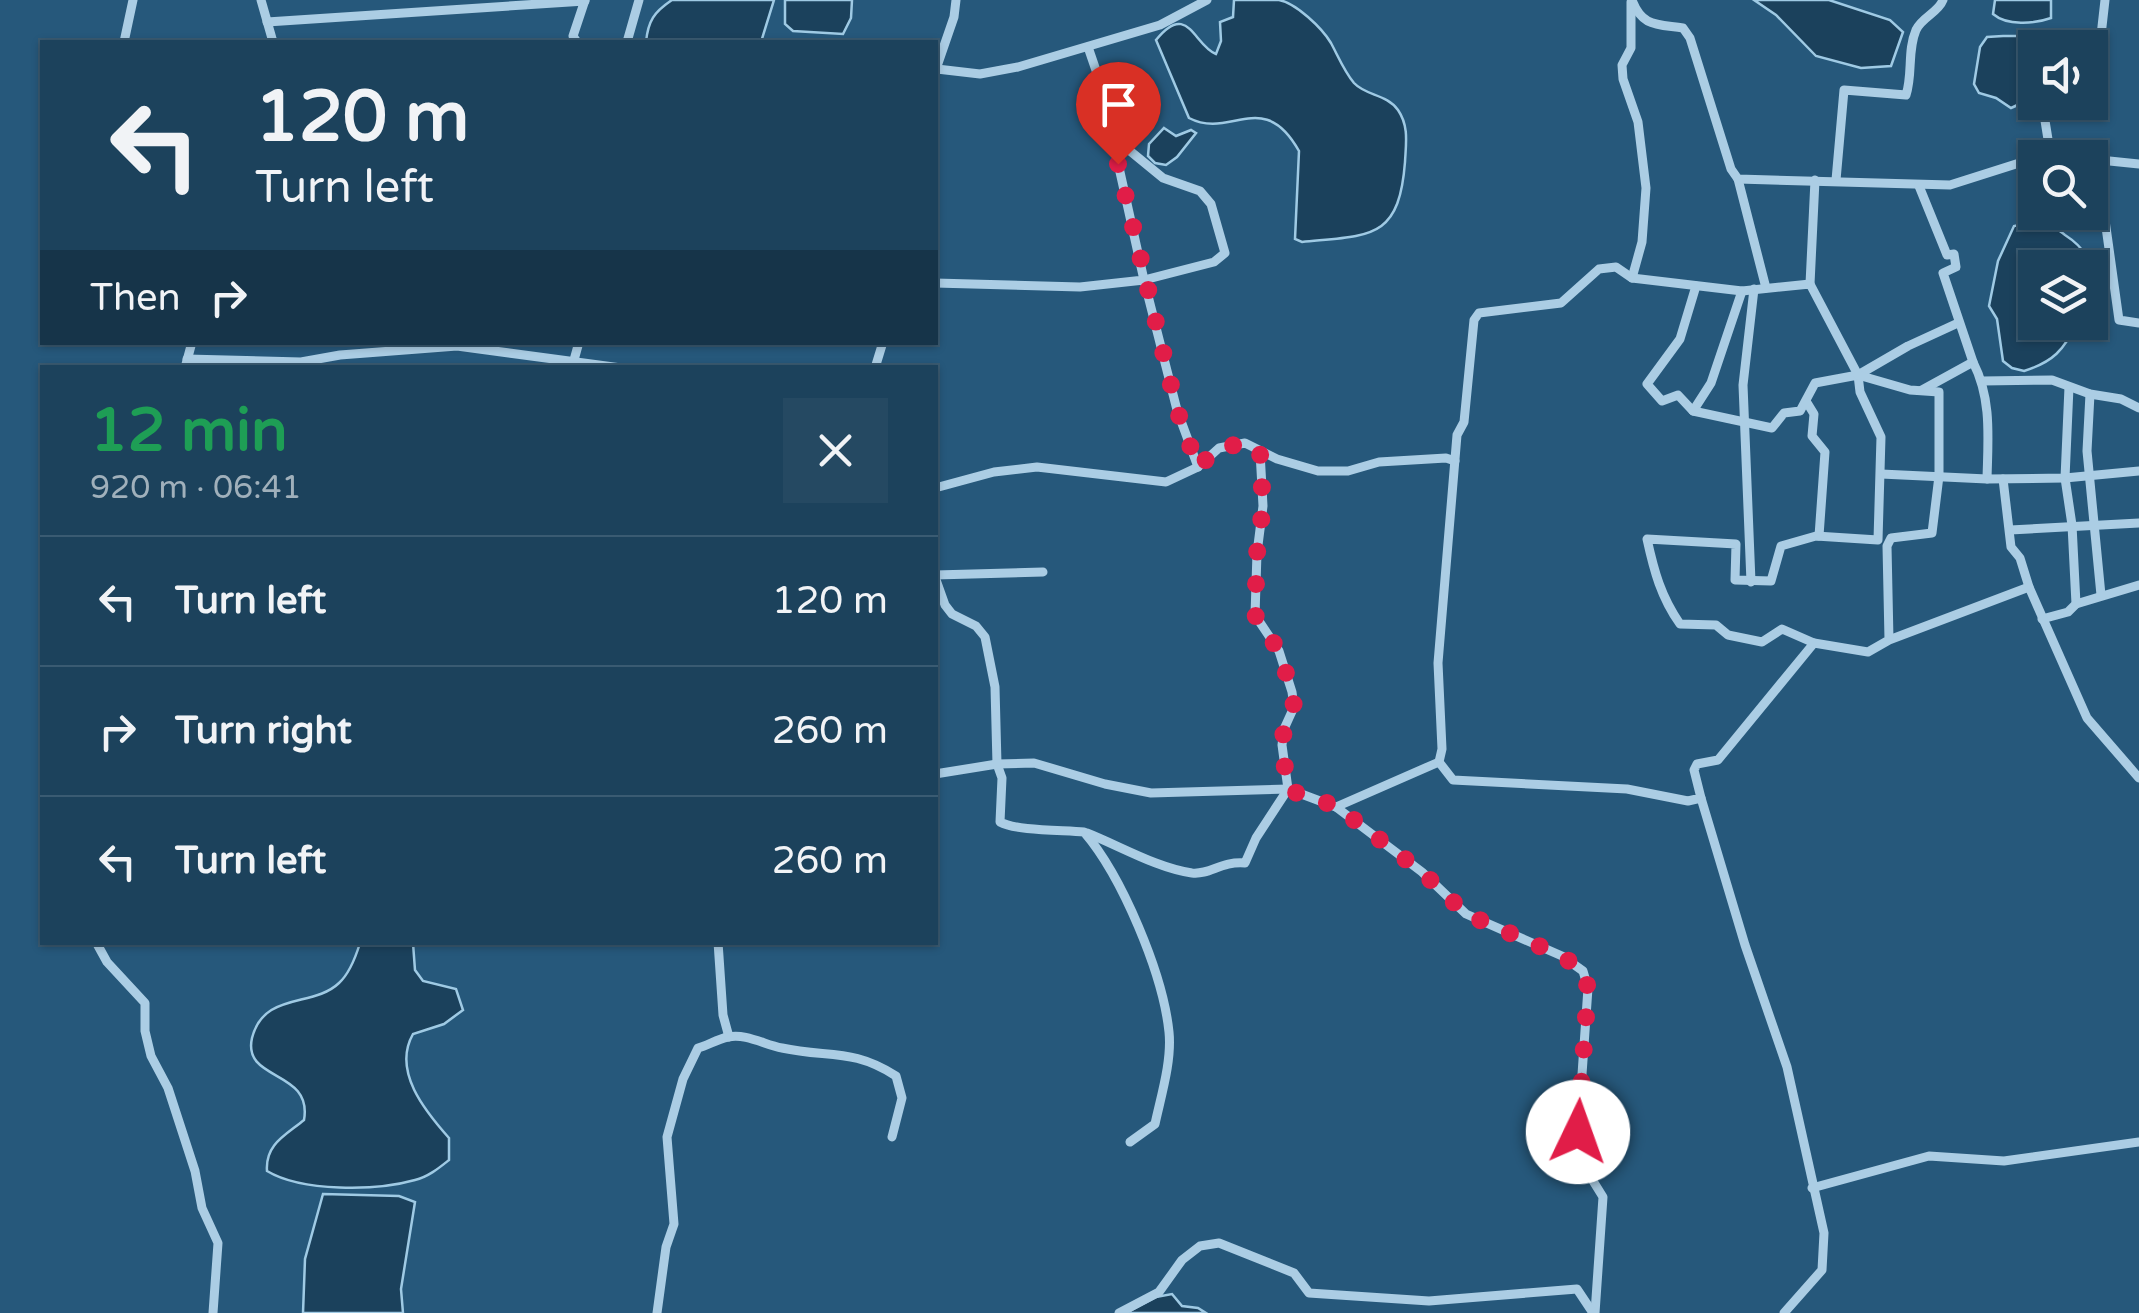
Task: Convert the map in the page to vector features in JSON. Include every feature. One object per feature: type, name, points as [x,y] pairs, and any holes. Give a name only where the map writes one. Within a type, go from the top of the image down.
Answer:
[{"type":"street","points":[[124,40],[133,0]]},
{"type":"street","points":[[261,0],[272,40]]},
{"type":"street","points":[[267,22],[585,0],[573,36],[576,40]]},
{"type":"street","points":[[628,40],[639,0]]},
{"type":"street","points":[[938,64],[956,0]]},
{"type":"street","points":[[938,70],[980,74],[1088,47],[1160,25],[1207,0]]},
{"type":"street","points":[[1631,0],[1638,16],[1651,23],[1683,28],[1690,38],[1731,169],[1738,178],[1766,288]]},
{"type":"street","points":[[1631,0],[1631,48],[1622,66],[1622,79],[1638,122],[1646,188],[1642,242],[1632,278]]},
{"type":"street","points":[[1836,180],[1844,90],[1906,95],[1911,48],[1918,26],[1943,0]]},
{"type":"street","points":[[2102,30],[2105,0]]},
{"type":"street","points":[[1088,47],[1177,410],[1198,467]]},
{"type":"street","points":[[938,283],[1080,287],[1144,280],[1214,262],[1225,253],[1212,204],[1200,191],[1163,178],[1113,137]]},
{"type":"street","points":[[2108,161],[2139,164]]},
{"type":"street","points":[[1738,178],[1950,185],[2018,163]]},
{"type":"street","points":[[1815,180],[1810,284],[1858,375],[1860,392],[1881,438],[1889,640]]},
{"type":"street","points":[[1919,186],[1947,254],[1954,254],[1956,267],[1943,274],[1982,380],[1988,413],[1986,479]]},
{"type":"street","points":[[2106,230],[2119,320],[2139,323]]},
{"type":"street","points":[[1701,798],[1688,800],[1626,789],[1453,780],[1440,762],[1438,663],[1457,435],[1464,422],[1474,320],[1479,313],[1562,303],[1599,269],[1616,267],[1632,278],[1742,292],[1810,284]]},
{"type":"street","points":[[1696,286],[1680,339],[1647,384],[1662,401],[1678,395],[1693,411],[1772,428],[1784,412],[1800,411],[1815,383],[1858,375],[1958,323]]},
{"type":"street","points":[[1750,582],[1743,385],[1754,289]]},
{"type":"street","points":[[1693,411],[1711,383],[1742,292]]},
{"type":"street","points":[[574,360],[578,345]]},
{"type":"street","points":[[186,363],[301,362],[456,346],[603,365]]},
{"type":"street","points":[[1922,390],[1973,362]]},
{"type":"street","points":[[1858,375],[1910,390],[1939,392],[1939,476],[1932,532],[1899,535],[1883,542],[1819,536],[1782,546],[1771,581],[1750,582],[1736,580],[1736,544],[1647,539],[1664,602],[1680,624],[1716,625],[1728,635],[1762,642],[1782,629],[1814,643],[1868,652],[1889,640],[2029,588]]},
{"type":"street","points":[[1982,380],[2035,378],[2121,399],[2139,408]]},
{"type":"street","points":[[2069,388],[2064,478],[2072,525],[2076,604]]},
{"type":"street","points":[[2090,394],[2087,451],[2101,595]]},
{"type":"street","points":[[1806,401],[1814,414],[1812,436],[1825,452],[1819,536]]},
{"type":"street","points":[[938,487],[994,472],[1036,467],[1166,482],[1198,467],[1219,448],[1245,443],[1260,452],[1318,471],[1348,472],[1379,462],[1446,458],[1455,462]]},
{"type":"street","points":[[938,585],[952,614],[976,626],[985,637],[995,687],[996,764],[1002,778],[1000,822],[1011,828],[1084,832],[1194,873],[1226,862],[1245,863],[1256,838],[1288,790],[1282,746],[1284,729],[1294,707],[1279,651],[1255,615],[1263,506],[1260,452]]},
{"type":"street","points":[[1881,474],[2003,479],[2139,471]]},
{"type":"street","points":[[2003,479],[2012,547],[2087,718],[2139,778]]},
{"type":"street","points":[[2010,530],[2139,523]]},
{"type":"street","points":[[938,576],[1043,572]]},
{"type":"street","points":[[2042,619],[2139,584]]},
{"type":"street","points":[[1784,1313],[1822,1270],[1824,1233],[1787,1067],[1745,944],[1694,770],[1698,764],[1718,760],[1814,643]]},
{"type":"street","points":[[1336,806],[1440,762]]},
{"type":"street","points":[[938,774],[996,764],[1034,763],[1151,793],[1288,790],[1336,806],[1422,872],[1466,914],[1562,956],[1583,971],[1588,988],[1578,1132],[1585,1168],[1603,1196],[1594,1313]]},
{"type":"street","points":[[1084,832],[1100,851],[1126,899],[1159,985],[1170,1035],[1154,1124],[1130,1142]]},
{"type":"street","points":[[98,945],[107,962],[145,1003],[145,1031],[151,1056],[168,1088],[195,1171],[202,1208],[218,1243],[213,1313]]},
{"type":"street","points":[[718,945],[723,1015],[729,1037]]},
{"type":"street","points":[[657,1313],[666,1246],[674,1224],[667,1137],[683,1078],[698,1048],[729,1037],[743,1037],[784,1049],[846,1054],[875,1062],[896,1076],[902,1098],[892,1137]]},
{"type":"street","points":[[1812,1188],[1929,1156],[2004,1161],[2139,1142]]},
{"type":"street","points":[[1119,1313],[1159,1292],[1182,1260],[1200,1246],[1219,1243],[1294,1272],[1309,1293],[1429,1301],[1577,1289],[1594,1313]]},
{"type":"water","points":[[672,0],[774,0],[762,40],[646,40],[648,28]]},
{"type":"water","points":[[785,0],[852,0],[851,18],[843,34],[793,31],[785,24]]},
{"type":"water","points":[[1234,0],[1279,0],[1293,6],[1327,37],[1354,83],[1398,110],[1406,135],[1402,188],[1388,220],[1377,229],[1346,238],[1302,242],[1295,239],[1299,151],[1286,132],[1259,118],[1204,123],[1189,118],[1156,40],[1176,24],[1183,25],[1216,54],[1221,41],[1220,22],[1233,17]]},
{"type":"water","points":[[1754,0],[1829,0],[1890,20],[1903,32],[1891,66],[1861,68],[1816,56],[1776,15]]},
{"type":"water","points":[[1995,0],[2051,0],[2051,18],[2029,23],[2006,21],[1993,14]]},
{"type":"water","points":[[2018,36],[2018,105],[2011,108],[1979,93],[1974,84],[1980,47],[1987,37]]},
{"type":"water","points":[[1164,128],[1176,136],[1191,130],[1196,133],[1166,165],[1155,163],[1148,156],[1149,144]]},
{"type":"water","points":[[2018,225],[2018,230],[2058,230],[2082,250],[2018,250],[2018,340],[2068,340],[2043,364],[2024,371],[2003,361],[1997,319],[1989,306],[1998,261],[2014,226]]},
{"type":"water","points":[[359,945],[413,945],[415,970],[423,981],[456,989],[463,1010],[444,1024],[413,1034],[408,1048],[406,1062],[414,1090],[449,1138],[449,1160],[420,1179],[340,1188],[299,1183],[267,1171],[273,1147],[304,1120],[304,1104],[289,1083],[257,1062],[252,1038],[258,1023],[278,1007],[328,991],[349,969]]},
{"type":"water","points":[[323,1194],[399,1196],[415,1202],[401,1289],[403,1313],[303,1313],[305,1259]]},
{"type":"water","points":[[1172,1294],[1182,1306],[1206,1313],[1126,1313],[1156,1297]]},
{"type":"route","points":[[1118,164],[1177,410],[1198,467],[1219,448],[1245,443],[1260,452],[1263,506],[1255,615],[1279,651],[1292,692],[1294,707],[1284,729],[1282,746],[1288,790],[1336,806],[1422,872],[1466,914],[1562,956],[1583,971],[1588,988],[1578,1132]]}]
